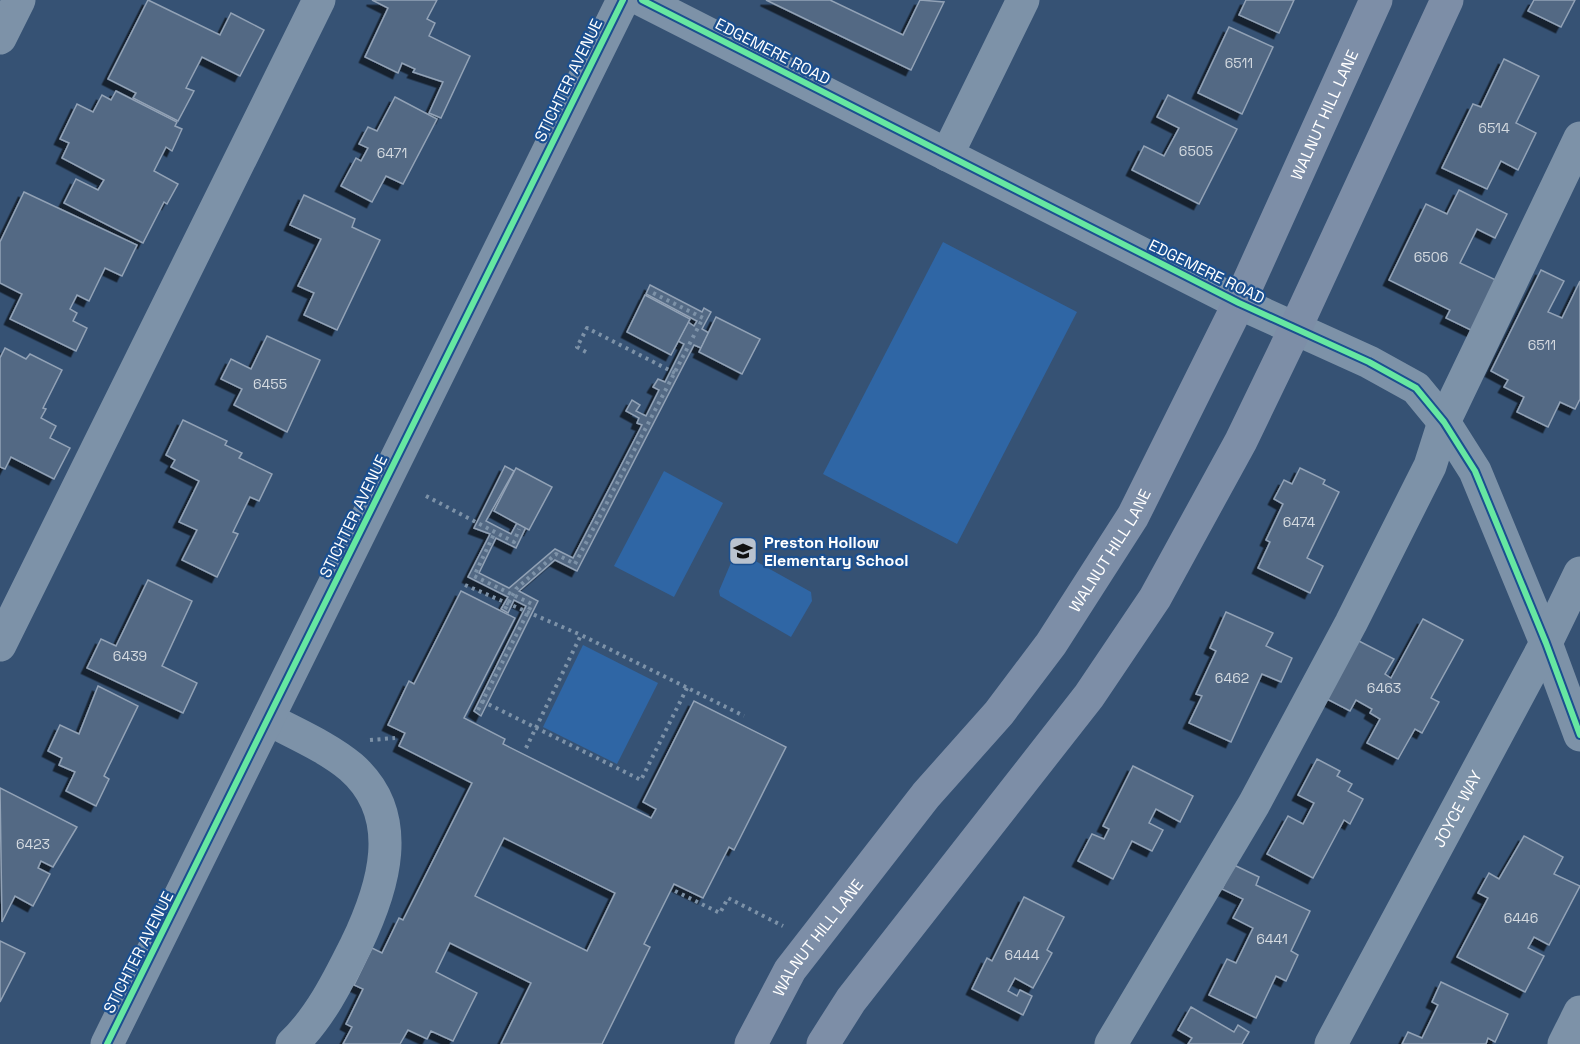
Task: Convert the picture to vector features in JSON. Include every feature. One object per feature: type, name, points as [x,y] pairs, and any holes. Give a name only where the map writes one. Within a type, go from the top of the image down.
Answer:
[{"type":"main road","name":"WALNUT HILL LANE","points":[[751,1044],[790,970],[926,795],[999,713],[1051,645],[1133,516],[1239,303],[1376,0]]},
{"type":"main road","points":[[824,1044],[851,1000],[1089,696],[1155,598],[1241,441],[1447,0]]},
{"type":"street","points":[[0,39],[19,0]]},
{"type":"street","points":[[0,645],[319,0]]},
{"type":"street","name":"STICHTER AVENUE","points":[[109,1043],[623,0]]},
{"type":"street","name":"EDGEMERE ROAD","points":[[642,0],[1239,303],[1369,362],[1416,388],[1444,422],[1475,471],[1546,643],[1580,735]]},
{"type":"street","points":[[947,155],[1023,0]]},
{"type":"street","points":[[1111,1044],[1254,804],[1430,466],[1444,422],[1580,138]]},
{"type":"street","name":"JOYCE WAY","points":[[1331,1044],[1546,643],[1580,573]]},
{"type":"street","points":[[268,720],[320,746],[352,768],[369,789],[380,812],[386,842],[384,872],[369,918],[317,1014],[292,1044]]},
{"type":"street","points":[[1564,1044],[1580,1012]]},
{"type":"path","points":[[507,607],[512,595],[555,554],[575,564],[703,318],[651,292]]},
{"type":"path","points":[[586,352],[577,347],[587,328],[675,373]]},
{"type":"path","points":[[426,496],[514,542],[519,529]]},
{"type":"path","points":[[478,710],[532,604],[474,576],[495,532]]},
{"type":"path","points":[[465,585],[507,607],[581,635],[744,716]]},
{"type":"path","points":[[526,748],[581,635]]},
{"type":"path","points":[[482,701],[641,780],[687,687]]},
{"type":"path","points":[[675,891],[720,913],[728,898],[789,929]]},
{"type":"shaded area","points":[[943,242],[1077,312],[957,544],[823,474]]},
{"type":"shaded area","points":[[664,471],[723,503],[674,597],[614,566]]},
{"type":"shaded area","points":[[741,553],[811,592],[812,601],[791,637],[720,596],[719,591],[733,558]]},
{"type":"shaded area","points":[[583,645],[658,683],[617,764],[543,727]]},
{"type":"building","points":[[148,0],[220,35],[231,13],[264,30],[240,76],[202,57],[186,88],[194,91],[178,121],[133,98],[136,93],[108,79]]},
{"type":"building","points":[[372,0],[437,0],[427,19],[435,23],[429,36],[470,56],[441,118],[429,113],[443,82],[413,72],[415,69],[402,63],[398,73],[365,57],[388,8]]},
{"type":"building","points":[[766,0],[830,0],[903,35],[920,0],[944,2],[911,70]]},
{"type":"building","points":[[1246,0],[1294,0],[1279,33],[1239,15]]},
{"type":"building","points":[[1534,0],[1575,0],[1561,27],[1528,11]]},
{"type":"building","points":[[1229,27],[1273,47],[1242,114],[1198,93]]},
{"type":"building","points":[[1504,59],[1539,76],[1516,123],[1536,133],[1518,170],[1501,161],[1487,189],[1442,168],[1473,104],[1481,107]]},
{"type":"building","points":[[116,91],[177,122],[175,126],[182,129],[172,151],[166,147],[154,171],[178,184],[167,204],[164,202],[143,243],[64,203],[76,179],[98,190],[104,180],[62,158],[69,143],[60,139],[77,104],[93,112],[102,95],[111,100]]},
{"type":"building","points":[[1168,95],[1237,129],[1199,204],[1132,170],[1144,146],[1164,156],[1179,128],[1157,117]]},
{"type":"building","points":[[395,97],[437,119],[403,184],[386,176],[372,202],[341,186],[356,158],[361,161],[368,148],[359,144],[368,127],[377,131]]},
{"type":"building","points":[[1459,190],[1507,214],[1495,238],[1477,229],[1460,263],[1500,282],[1475,332],[1446,318],[1450,310],[1389,280],[1426,204],[1447,214]]},
{"type":"building","points":[[24,192],[137,245],[122,276],[105,268],[89,301],[77,295],[70,309],[77,313],[73,321],[87,328],[76,351],[10,319],[22,294],[0,283],[0,242]]},
{"type":"building","points":[[304,195],[355,219],[352,227],[380,240],[337,330],[304,315],[314,293],[298,286],[321,239],[290,225]]},
{"type":"building","points":[[1541,270],[1564,281],[1548,312],[1562,318],[1580,281],[1580,399],[1575,409],[1560,402],[1548,427],[1517,412],[1524,397],[1504,387],[1508,380],[1491,371]]},
{"type":"building","points":[[650,285],[702,312],[704,308],[711,312],[702,329],[709,333],[701,348],[694,345],[577,571],[555,560],[519,591],[538,601],[481,716],[474,711],[526,606],[514,600],[508,613],[501,609],[508,597],[468,577],[490,534],[474,528],[505,466],[514,471],[486,521],[511,534],[517,523],[526,527],[516,548],[496,538],[479,573],[509,588],[555,549],[573,558],[642,425],[637,423],[639,418],[626,411],[632,400],[640,405],[636,411],[646,416],[659,390],[653,387],[658,379],[665,382],[684,344],[678,341],[688,322],[694,326],[697,321],[646,294]]},
{"type":"building","points":[[645,295],[690,319],[671,355],[627,332]]},
{"type":"building","points":[[716,317],[760,339],[742,374],[699,352]]},
{"type":"building","points":[[267,336],[320,360],[287,432],[234,405],[242,389],[221,379],[231,359],[251,369]]},
{"type":"building","points":[[5,348],[26,359],[30,354],[62,370],[43,408],[46,409],[41,418],[56,426],[50,438],[70,448],[54,479],[11,457],[5,469],[0,467],[0,358]]},
{"type":"building","points":[[183,420],[227,441],[225,445],[242,453],[239,458],[272,474],[259,501],[250,497],[233,532],[238,534],[217,577],[182,560],[197,530],[179,522],[199,481],[171,467],[175,460],[166,455]]},
{"type":"building","points":[[516,468],[552,487],[529,530],[494,511]]},
{"type":"building","points":[[1300,468],[1325,480],[1323,484],[1339,492],[1307,558],[1323,566],[1310,593],[1258,568],[1270,542],[1266,540],[1283,504],[1274,499],[1284,480],[1292,484]]},
{"type":"building","points":[[148,580],[192,601],[162,666],[197,683],[183,713],[87,668],[101,639],[116,646]]},
{"type":"building","points":[[461,591],[515,618],[464,718],[505,739],[503,744],[651,818],[656,809],[643,802],[694,701],[786,747],[734,850],[729,847],[703,898],[674,884],[644,944],[650,947],[602,1044],[501,1044],[531,983],[450,943],[436,972],[477,993],[453,1041],[431,1031],[427,1039],[408,1030],[400,1044],[343,1044],[352,1027],[346,1024],[363,989],[354,985],[372,948],[382,953],[399,918],[403,920],[472,783],[399,746],[405,733],[388,725],[409,681],[414,684]],"holes":[[[504,838],[615,893],[587,951],[475,896]]]},
{"type":"building","points":[[1226,612],[1273,633],[1266,646],[1292,658],[1281,682],[1262,674],[1231,742],[1189,723],[1202,696],[1196,694],[1216,651],[1210,648]]},
{"type":"building","points":[[1423,619],[1463,640],[1431,698],[1439,702],[1422,733],[1415,729],[1398,759],[1367,743],[1380,719],[1370,713],[1372,709],[1356,700],[1350,711],[1325,698],[1357,640],[1394,659],[1385,674],[1391,678]]},
{"type":"building","points":[[98,686],[138,706],[104,776],[109,779],[96,806],[66,791],[75,772],[59,765],[62,758],[48,751],[60,725],[79,734]]},
{"type":"building","points":[[1317,759],[1340,771],[1337,776],[1352,784],[1348,791],[1363,799],[1350,824],[1344,820],[1313,878],[1267,854],[1288,816],[1303,824],[1314,803],[1298,795]]},
{"type":"building","points":[[1133,766],[1193,796],[1180,822],[1156,809],[1149,823],[1163,830],[1152,851],[1132,841],[1113,879],[1078,861],[1092,834],[1104,839],[1109,829],[1103,826]]},
{"type":"building","points":[[0,788],[77,827],[53,867],[41,861],[38,868],[50,874],[33,906],[15,896],[2,922]]},
{"type":"building","points":[[1524,836],[1563,857],[1554,874],[1580,886],[1549,945],[1534,937],[1528,948],[1544,956],[1525,992],[1457,957],[1488,898],[1478,893],[1489,873],[1499,879]]},
{"type":"building","points":[[1234,865],[1259,877],[1256,885],[1310,911],[1291,951],[1298,955],[1286,981],[1276,976],[1256,1018],[1209,995],[1227,959],[1236,963],[1253,928],[1233,918],[1243,899],[1222,889]]},
{"type":"building","points":[[1024,897],[1064,917],[1047,950],[1052,953],[1033,988],[1015,978],[1008,991],[1017,996],[1020,990],[1032,996],[1023,1015],[972,989],[987,958],[992,961]]},
{"type":"building","points":[[0,941],[25,953],[0,1002]]},
{"type":"building","points":[[1441,982],[1508,1014],[1495,1042],[1488,1038],[1486,1044],[1402,1044],[1408,1032],[1422,1038],[1438,1005],[1432,1002]]},
{"type":"building","points":[[1191,1007],[1234,1032],[1238,1025],[1249,1032],[1242,1044],[1188,1044],[1192,1038],[1178,1030]]},
{"type":"cycle path","points":[[107,1044],[623,0]]},
{"type":"cycle path","points":[[642,0],[1239,303],[1369,362],[1416,388],[1444,422],[1475,471],[1546,643],[1580,735]]},
{"type":"place","name":"Preston Hollow Elementary School","points":[[743,551]]}]
